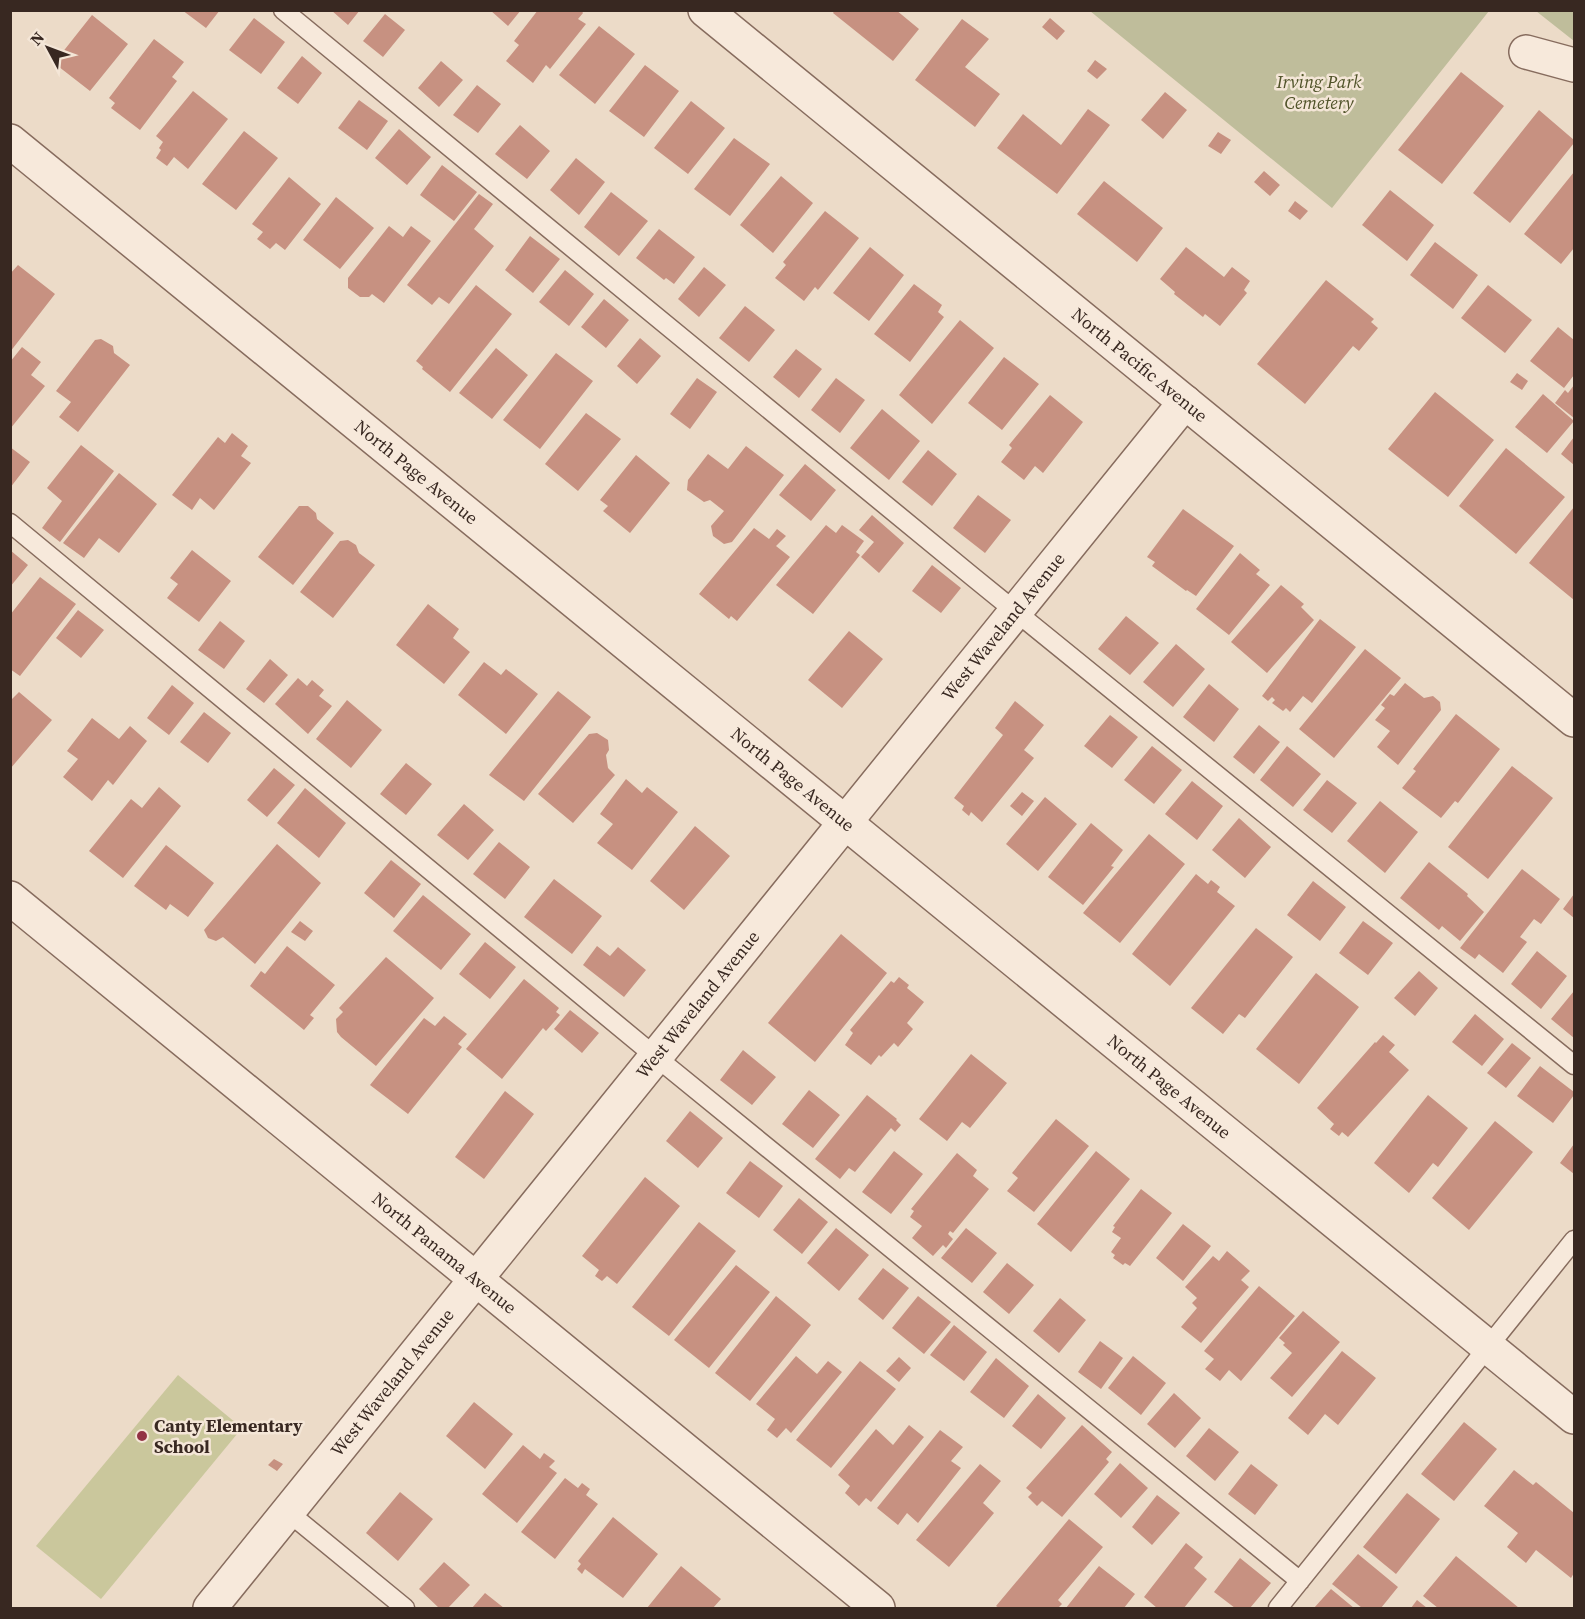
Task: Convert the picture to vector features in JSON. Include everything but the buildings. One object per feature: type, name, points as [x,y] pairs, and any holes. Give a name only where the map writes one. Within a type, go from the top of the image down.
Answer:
[{"type":"street","name":"North Pacific Avenue","points":[[705,10],[1575,720]]},
{"type":"street","points":[[1527,52],[1575,66]]},
{"type":"street","name":"North Page Avenue","points":[[10,141],[1575,1418]]},
{"type":"street","name":"West Waveland Avenue","points":[[210,1608],[1185,402]]},
{"type":"street","name":"North Panama Avenue","points":[[10,898],[878,1608]]},
{"type":"lane","points":[[283,10],[1016,611],[1575,1065]]},
{"type":"lane","points":[[10,523],[656,1057],[1300,1581]]},
{"type":"lane","points":[[1278,1608],[1575,1240]]},
{"type":"lane","points":[[288,1512],[405,1608]]},
{"type":"shaded area","points":[[178,1375],[242,1428],[101,1599],[36,1546]]},
{"type":"green space","name":"Irving Park Cemetery","points":[[1090,11],[1489,11],[1332,208]]},
{"type":"green space","points":[[1536,11],[1574,11],[1574,41]]},
{"type":"place","name":"Canty Elementary School","points":[[142,1436]]}]
